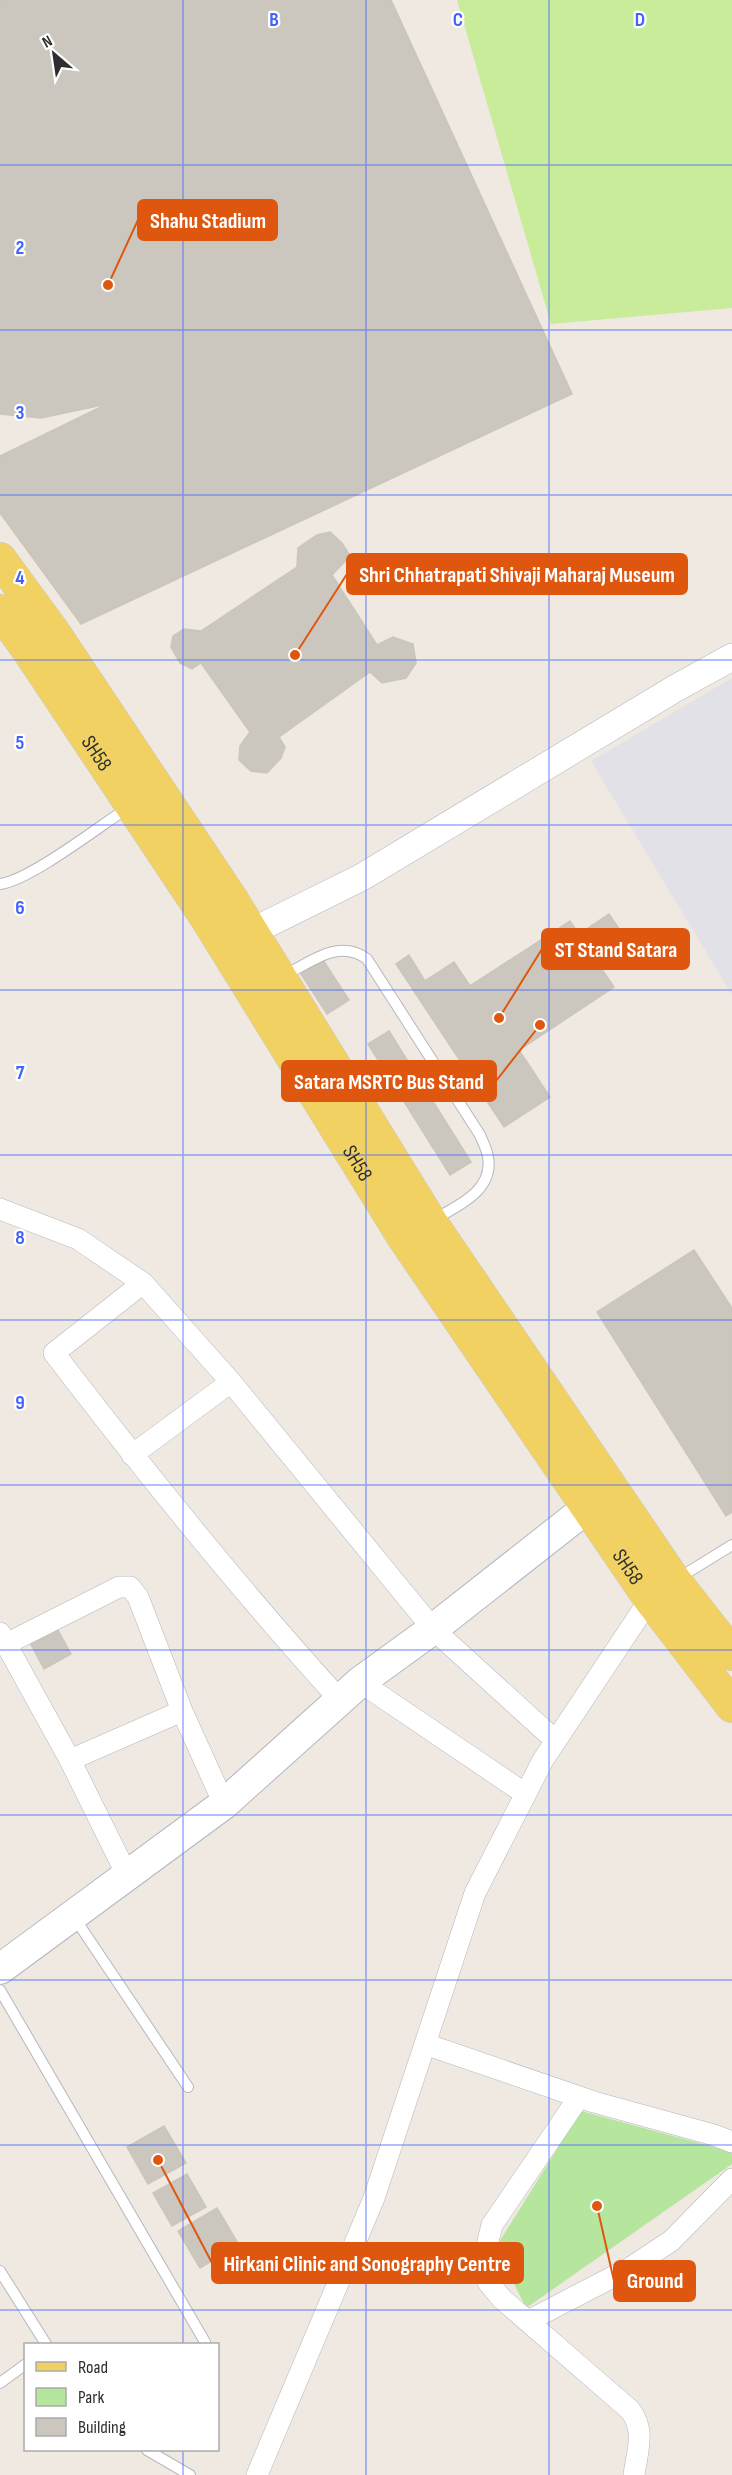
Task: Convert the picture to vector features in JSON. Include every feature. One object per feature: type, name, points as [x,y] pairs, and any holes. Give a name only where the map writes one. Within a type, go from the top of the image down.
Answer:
[{"type":"main road","name":"SH58","points":[[0,559],[54,633],[252,932],[267,986]]},
{"type":"main road","name":"SH58","points":[[0,611],[206,917],[267,986],[586,1508],[662,1590],[732,1654]]},
{"type":"main road","name":"SH58","points":[[417,1230],[613,1488],[662,1590],[732,1706]]},
{"type":"main road","points":[[0,1969],[224,1804],[350,1691],[613,1488]]},
{"type":"street","points":[[252,932],[362,877],[676,688],[732,657]]},
{"type":"street","points":[[0,1209],[78,1239],[143,1283],[231,1382],[433,1629],[556,1741]]},
{"type":"street","points":[[143,1283],[54,1353],[132,1455],[281,1636],[350,1691],[524,1793]]},
{"type":"street","points":[[132,1455],[231,1382]]},
{"type":"street","points":[[127,1875],[70,1761],[3,1638],[119,1587],[130,1587],[138,1597],[182,1710],[224,1804]]},
{"type":"street","points":[[257,2475],[374,2198],[475,1893],[524,1793],[556,1741],[662,1590]]},
{"type":"street","points":[[70,1761],[182,1710]]},
{"type":"street","points":[[425,2044],[579,2097],[732,2142]]},
{"type":"street","points":[[579,2097],[492,2225],[483,2260],[488,2282],[502,2299],[638,2419],[641,2430],[634,2475]]},
{"type":"street","points":[[528,2321],[630,2268],[671,2241],[732,2180]]},
{"type":"lane","points":[[0,884],[10,883],[50,860],[131,805]]},
{"type":"lane","points":[[267,986],[331,951],[344,949],[358,952],[367,959],[480,1135],[488,1158],[487,1179],[471,1198],[417,1230]]},
{"type":"lane","points":[[662,1590],[732,1545]]},
{"type":"lane","points":[[74,1916],[188,2087]]},
{"type":"lane","points":[[0,1990],[205,2342]]},
{"type":"lane","points":[[0,2271],[45,2343]]},
{"type":"lane","points":[[0,2383],[24,2365]]},
{"type":"lane","points":[[149,2451],[190,2475]]},
{"type":"shaded area","points":[[732,678],[732,995],[591,761]]},
{"type":"green space","points":[[457,0],[732,0],[732,308],[551,324]]},
{"type":"green space","points":[[581,2111],[732,2152],[732,2164],[526,2308],[496,2247]]},
{"type":"building","points":[[0,0],[391,0],[572,394],[81,624],[0,513],[0,456],[107,404],[41,418],[0,414]]},
{"type":"building","points":[[330,532],[342,543],[350,556],[332,575],[377,645],[393,637],[413,644],[416,663],[406,678],[382,683],[370,672],[279,737],[285,747],[281,758],[267,773],[251,771],[239,760],[240,746],[250,732],[201,663],[192,669],[180,663],[171,647],[173,636],[184,629],[201,631],[297,567],[298,548],[317,535]]},
{"type":"building","points":[[609,914],[628,942],[597,962],[614,987],[519,1050],[550,1097],[504,1127],[396,964],[409,955],[425,981],[454,962],[470,986],[570,921],[579,934]]},
{"type":"building","points":[[323,960],[349,1000],[327,1014],[301,974]]},
{"type":"building","points":[[389,1031],[471,1162],[450,1175],[368,1044]]},
{"type":"building","points":[[694,1250],[732,1308],[732,1512],[726,1516],[597,1312]]},
{"type":"building","points":[[53,1621],[71,1654],[44,1669],[26,1635]]},
{"type":"building","points":[[164,2126],[186,2163],[148,2184],[127,2147]]},
{"type":"building","points":[[187,2174],[206,2207],[172,2226],[153,2193]]},
{"type":"building","points":[[217,2208],[239,2245],[200,2268],[178,2231]]},
{"type":"place","name":"Shahu Stadium","points":[[108,285]]},
{"type":"place","name":"Shri Chhatrapati Shivaji Maharaj Museum","points":[[295,655]]},
{"type":"place","name":"ST Stand Satara","points":[[499,1018]]},
{"type":"place","name":"Satara MSRTC Bus Stand","points":[[540,1025]]},
{"type":"place","name":"Hirkani Clinic and Sonography Centre","points":[[158,2160]]},
{"type":"place","name":"Ground","points":[[597,2206]]}]
